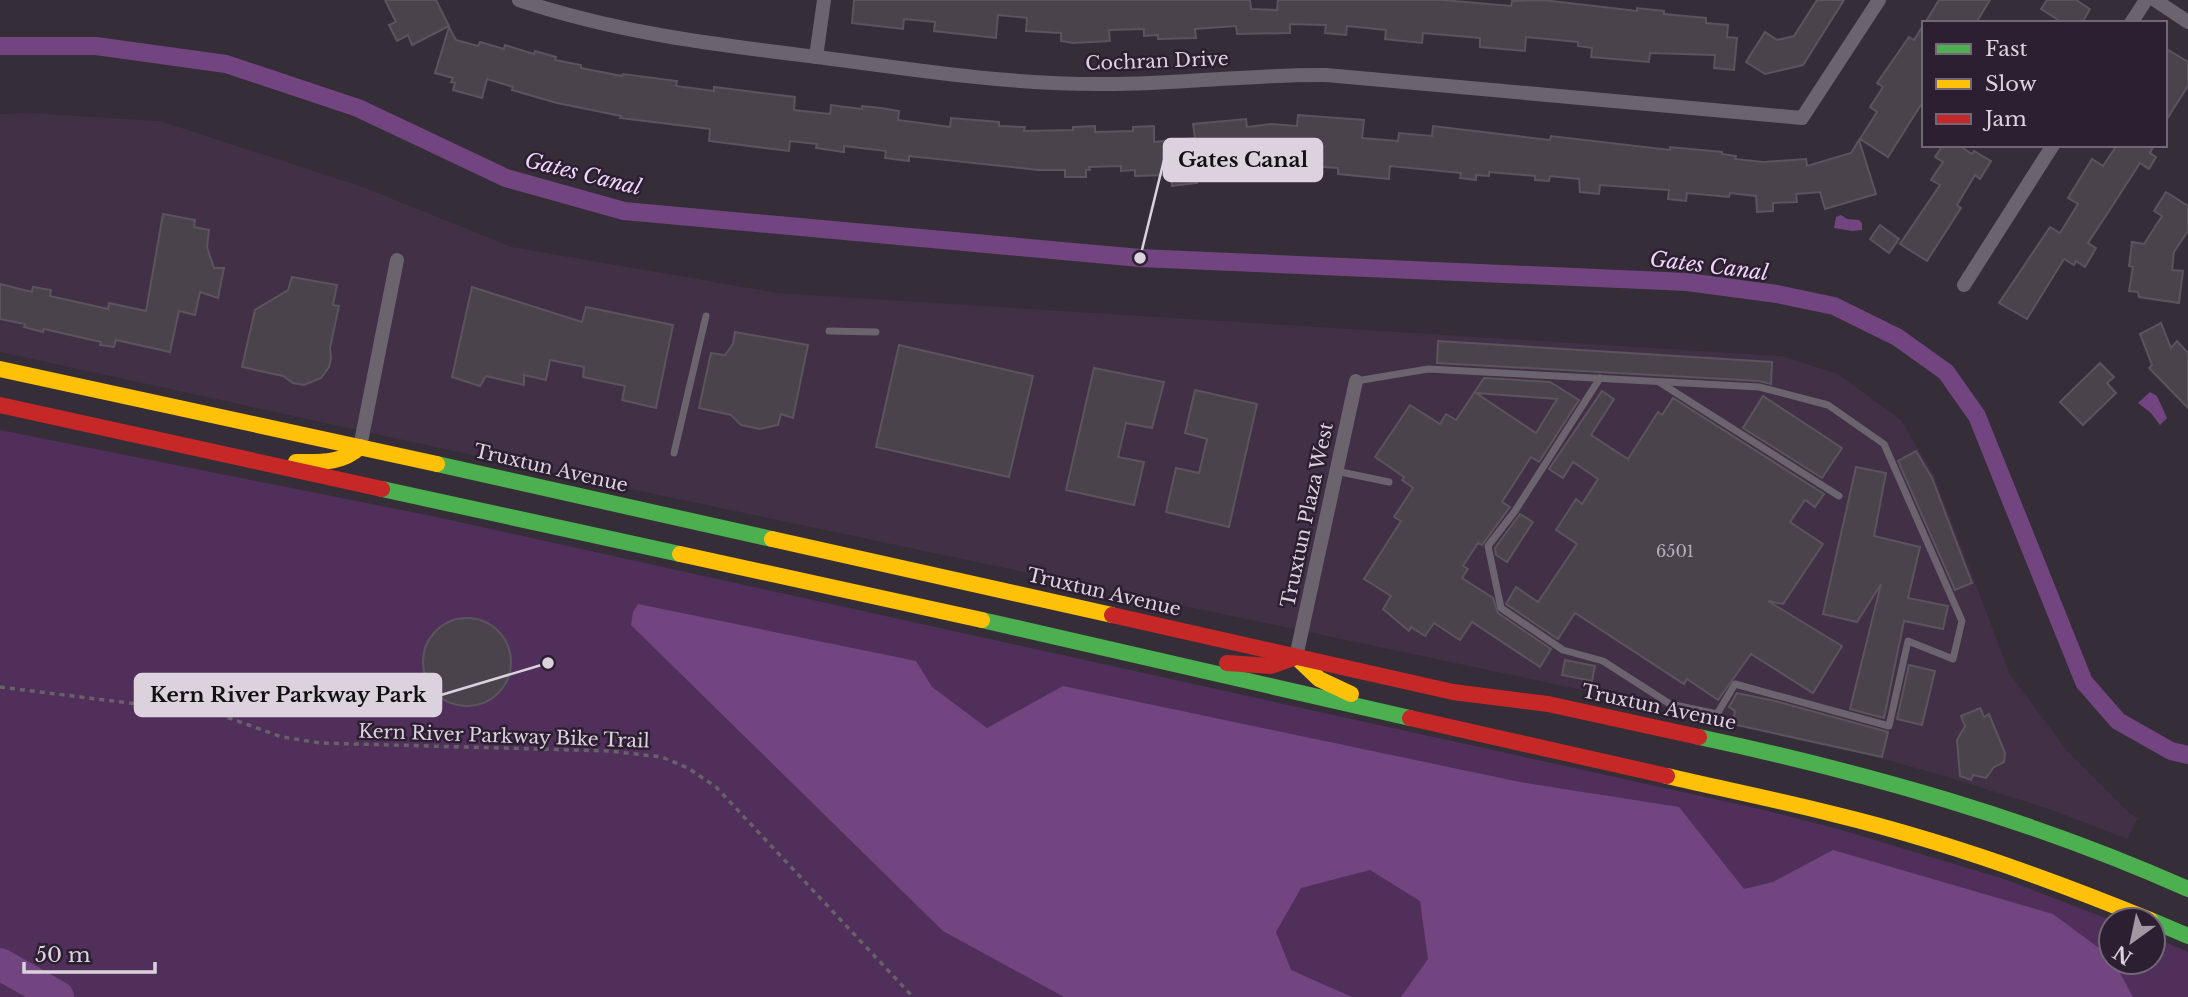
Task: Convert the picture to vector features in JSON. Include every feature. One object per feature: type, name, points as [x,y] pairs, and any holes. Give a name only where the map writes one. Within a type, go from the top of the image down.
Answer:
[{"type":"main road","name":"Truxtun Avenue","points":[[0,369],[1453,692],[1545,703],[1846,771],[2046,832],[2188,889]]},
{"type":"main road","points":[[0,405],[1137,654],[1835,814],[1992,861],[2112,906]]},
{"type":"main road","points":[[266,464],[342,460],[354,455],[360,447]]},
{"type":"main road","points":[[1137,654],[1268,667],[1282,665],[1296,657],[1319,679],[1388,712]]},
{"type":"main road","points":[[2167,927],[2188,936]]},
{"type":"street","name":"Cochran Drive","points":[[519,0],[610,27],[662,37],[974,78],[1037,83],[1138,84],[1271,75],[1326,75],[1802,118],[1879,0]]},
{"type":"street","points":[[816,57],[824,0]]},
{"type":"street","points":[[2132,21],[2146,0]]},
{"type":"street","points":[[2155,0],[2188,22]]},
{"type":"street","points":[[1965,285],[2052,147]]},
{"type":"street","points":[[360,447],[397,260]]},
{"type":"street","name":"Truxtun Plaza West","points":[[1296,657],[1356,382]]},
{"type":"lane","points":[[674,453],[706,316]]},
{"type":"lane","points":[[830,331],[876,332]]},
{"type":"lane","points":[[1356,382],[1428,369],[1659,381],[1759,387],[1828,405],[1884,444],[1962,621],[1953,659],[1908,641],[1889,726],[1735,684],[1717,714],[1670,704],[1603,661],[1563,650],[1501,608],[1488,546],[1514,511],[1600,378]]},
{"type":"lane","points":[[1659,381],[1839,496]]},
{"type":"lane","points":[[1336,471],[1389,482]]},
{"type":"path","name":"Kern River Parkway Bike Trail","points":[[0,687],[218,714],[282,737],[321,743],[609,751],[662,757],[688,768],[716,787],[913,997]]},
{"type":"shaded area","points":[[30,113],[160,121],[363,187],[512,247],[778,293],[1781,356],[1838,374],[1901,420],[1933,473],[2010,674],[2068,752],[2128,812],[2138,818],[2127,839],[2049,809],[1944,776],[1753,726],[564,475],[0,352],[0,114]]},
{"type":"shaded area","points":[[1841,215],[1847,219],[1859,220],[1862,230],[1834,228],[1836,217]]},
{"type":"shaded area","points":[[2150,392],[2157,396],[2167,418],[2160,425],[2151,413],[2138,403]]},
{"type":"shaded area","points":[[0,430],[432,516],[1760,809],[1838,829],[2004,879],[2097,915],[2097,976],[2167,976],[2167,943],[2188,952],[2188,997],[0,997]]},
{"type":"shaded area","points":[[638,604],[916,661],[932,687],[987,728],[1063,686],[1520,782],[1679,807],[1744,889],[1773,882],[1833,850],[2053,914],[2097,947],[2097,976],[2122,976],[2133,997],[1401,997],[1428,959],[1420,901],[1370,870],[1301,888],[1276,932],[1291,970],[1352,997],[1064,997],[943,931],[631,625],[633,612]]},
{"type":"building","points":[[385,0],[436,0],[449,26],[412,45],[408,35],[397,41],[389,25],[396,22]]},
{"type":"building","points":[[854,0],[1250,0],[1251,9],[1277,10],[1278,0],[1443,0],[1511,6],[1512,1],[1543,0],[1637,11],[1637,8],[1706,18],[1706,23],[1728,25],[1727,37],[1737,38],[1734,70],[1714,68],[1715,55],[1650,53],[1649,62],[1591,57],[1592,48],[1578,46],[1578,42],[1526,37],[1525,51],[1480,47],[1480,38],[1423,33],[1422,43],[1385,39],[1386,30],[1347,26],[1346,35],[1325,33],[1326,25],[1290,24],[1290,33],[1237,34],[1236,26],[1195,29],[1196,38],[1158,39],[1158,35],[1144,36],[1144,29],[1109,30],[1110,41],[1073,43],[1061,41],[1061,33],[1026,31],[1027,18],[998,15],[996,38],[934,31],[935,22],[904,19],[903,29],[852,23]]},
{"type":"building","points":[[1817,0],[1844,0],[1803,65],[1765,74],[1746,62],[1765,32],[1777,40],[1794,36]]},
{"type":"building","points":[[1939,0],[1990,0],[1977,21],[1926,21]]},
{"type":"building","points":[[2047,0],[2076,0],[2090,9],[2083,21],[2060,21],[2041,9]]},
{"type":"building","points":[[449,27],[456,40],[478,46],[480,42],[504,49],[505,45],[534,54],[535,51],[556,57],[555,60],[581,65],[581,68],[622,76],[677,81],[676,86],[714,91],[714,87],[795,97],[794,110],[830,114],[831,105],[862,109],[862,106],[881,108],[899,111],[898,120],[950,127],[951,118],[999,122],[999,126],[1025,127],[1024,131],[1073,130],[1073,127],[1095,126],[1095,132],[1133,131],[1133,127],[1154,126],[1154,142],[1195,138],[1193,124],[1246,119],[1247,127],[1271,124],[1297,126],[1298,115],[1364,120],[1362,138],[1398,141],[1399,133],[1432,136],[1433,126],[1550,140],[1551,136],[1670,150],[1670,147],[1722,152],[1736,156],[1735,159],[1763,162],[1806,159],[1807,166],[1851,153],[1859,140],[1876,194],[1825,209],[1820,192],[1796,194],[1797,202],[1773,203],[1773,211],[1757,212],[1756,196],[1730,193],[1729,197],[1687,193],[1686,201],[1668,199],[1669,190],[1600,185],[1599,194],[1580,192],[1579,179],[1550,176],[1549,181],[1535,180],[1535,176],[1489,172],[1489,176],[1476,175],[1476,180],[1460,178],[1461,173],[1390,166],[1389,179],[1338,174],[1338,168],[1256,163],[1257,166],[1195,172],[1197,183],[1172,186],[1171,175],[1135,176],[1135,170],[1121,171],[1121,166],[1089,167],[1086,177],[1065,177],[1065,170],[1038,170],[909,156],[909,161],[885,158],[886,151],[844,146],[844,152],[816,148],[817,144],[790,141],[789,151],[709,141],[710,129],[620,118],[621,116],[557,103],[512,90],[513,87],[487,79],[482,98],[453,90],[453,78],[435,73]]},
{"type":"building","points":[[1922,27],[1922,103],[1888,157],[1860,139],[1877,112],[1870,107],[1883,87],[1877,83],[1909,37],[1914,40]]},
{"type":"building","points":[[2167,49],[2188,62],[2188,86],[2167,119]]},
{"type":"building","points":[[1942,147],[1961,147],[1991,161],[1980,179],[1975,175],[1957,205],[1961,208],[1927,261],[1900,244],[1940,185],[1931,180],[1943,162],[1935,157]]},
{"type":"building","points":[[2116,147],[2153,147],[2150,153],[2156,157],[2149,169],[2140,163],[2088,243],[2096,248],[2085,267],[2076,261],[2074,265],[2064,259],[2027,319],[1999,303],[2050,227],[2060,233],[2078,204],[2068,198],[2092,159],[2103,166]]},
{"type":"building","points":[[2166,192],[2188,206],[2188,231],[2174,252],[2172,270],[2183,271],[2179,303],[2139,297],[2138,292],[2129,291],[2133,267],[2129,266],[2132,242],[2144,244],[2162,216],[2154,211]]},
{"type":"building","points":[[163,214],[195,220],[194,227],[209,230],[207,247],[214,268],[224,268],[218,298],[200,292],[195,315],[179,311],[170,352],[116,340],[114,347],[100,345],[101,342],[44,329],[43,332],[24,327],[25,324],[0,319],[0,284],[32,292],[33,287],[51,290],[50,296],[108,309],[109,303],[146,311]]},
{"type":"building","points":[[1880,225],[1899,239],[1889,253],[1870,239]]},
{"type":"building","points":[[292,277],[337,285],[333,305],[339,306],[329,367],[321,378],[304,385],[293,383],[283,376],[242,367],[255,310],[288,290]]},
{"type":"building","points":[[472,287],[582,322],[586,307],[673,325],[656,408],[622,400],[625,386],[583,377],[584,367],[550,360],[546,380],[524,375],[524,385],[486,376],[480,386],[452,377]]},
{"type":"building","points":[[2161,323],[2171,348],[2177,341],[2188,353],[2188,408],[2149,368],[2152,365],[2140,334]]},
{"type":"building","points":[[735,332],[808,345],[793,418],[781,414],[778,425],[760,429],[741,425],[731,415],[699,408],[711,353],[725,355],[733,344]]},
{"type":"building","points":[[1438,341],[1772,362],[1771,384],[1759,381],[1437,363]]},
{"type":"building","points":[[899,345],[1033,376],[1009,477],[876,447]]},
{"type":"building","points":[[2100,363],[2114,377],[2107,383],[2116,393],[2083,425],[2060,402]]},
{"type":"building","points":[[1094,368],[1164,382],[1152,428],[1126,423],[1118,457],[1144,462],[1134,505],[1066,490]]},
{"type":"building","points":[[1484,378],[1550,382],[1579,400],[1539,462],[1531,457],[1502,502],[1510,507],[1482,545],[1478,543],[1463,566],[1468,569],[1462,578],[1493,598],[1498,613],[1551,649],[1540,667],[1472,622],[1460,640],[1434,623],[1425,636],[1411,627],[1409,631],[1383,609],[1391,596],[1364,579],[1401,521],[1394,517],[1413,488],[1402,480],[1404,477],[1375,457],[1410,405],[1440,424],[1446,414],[1456,420]],"holes":[[[1476,393],[1557,399],[1536,433]]]},
{"type":"building","points":[[1195,390],[1257,404],[1229,527],[1166,512],[1176,468],[1199,473],[1207,439],[1185,433]]},
{"type":"building","points":[[1602,391],[1614,399],[1591,435],[1628,459],[1658,412],[1662,415],[1673,398],[1824,494],[1815,507],[1805,500],[1790,522],[1823,544],[1783,604],[1768,601],[1842,646],[1813,693],[1751,654],[1718,700],[1687,679],[1684,684],[1575,613],[1558,639],[1506,604],[1516,587],[1538,602],[1577,544],[1556,530],[1576,499],[1582,504],[1598,479],[1573,462],[1563,478],[1549,469]]},
{"type":"building","points":[[1763,396],[1842,448],[1822,478],[1743,428]]},
{"type":"building","points":[[1916,451],[1932,478],[1972,583],[1955,590],[1898,461]]},
{"type":"building","points":[[1856,467],[1886,473],[1874,536],[1920,547],[1908,598],[1948,606],[1943,629],[1904,621],[1884,718],[1850,709],[1881,584],[1857,622],[1823,614]]},
{"type":"building","points":[[1520,514],[1533,522],[1507,562],[1496,555],[1495,548]]},
{"type":"building","points":[[467,618],[484,622],[498,631],[507,645],[511,662],[507,679],[498,693],[484,702],[467,706],[450,702],[436,693],[427,679],[423,662],[427,645],[436,631],[450,622]]},
{"type":"building","points":[[1565,660],[1595,666],[1592,681],[1562,675]]},
{"type":"building","points":[[1909,665],[1935,671],[1922,725],[1897,719]]},
{"type":"building","points":[[1737,693],[1888,732],[1882,757],[1732,724],[1735,711],[1729,707]]},
{"type":"building","points":[[1980,708],[1984,717],[1989,714],[2005,753],[2004,762],[1994,767],[1986,778],[1973,775],[1971,780],[1960,776],[1957,740],[1965,726],[1961,716]]},
{"type":"waterway","name":"Gates Canal","points":[[0,46],[96,46],[226,64],[358,108],[506,178],[624,211],[1140,258],[1687,282],[1777,294],[1834,306],[1897,337],[1946,372],[1977,416],[2084,682],[2118,721],[2171,751],[2188,755]]},
{"type":"waterway","points":[[0,964],[58,997]]},
{"type":"traffic: fast","points":[[437,464],[772,539]]},
{"type":"traffic: fast","points":[[382,489],[680,554]]},
{"type":"traffic: fast","points":[[982,620],[1410,718]]},
{"type":"traffic: fast","points":[[1699,737],[1824,766],[1948,800],[2069,841],[2188,889]]},
{"type":"traffic: fast","points":[[2167,927],[2188,936]]},
{"type":"traffic: slow","points":[[0,369],[437,464]]},
{"type":"traffic: slow","points":[[296,462],[338,459],[360,447]]},
{"type":"traffic: slow","points":[[772,539],[1112,615]]},
{"type":"traffic: slow","points":[[680,554],[982,620]]},
{"type":"traffic: slow","points":[[1296,657],[1319,679],[1351,694]]},
{"type":"traffic: slow","points":[[1667,776],[1873,824],[1954,848],[2115,906]]},
{"type":"traffic: jam","points":[[0,405],[382,489]]},
{"type":"traffic: jam","points":[[1112,615],[1453,692],[1548,704],[1699,737]]},
{"type":"traffic: jam","points":[[1227,663],[1271,666],[1296,657]]},
{"type":"traffic: jam","points":[[1410,718],[1667,776]]},
{"type":"place","name":"Gates Canal","points":[[1140,258]]},
{"type":"place","name":"Kern River Parkway Park","points":[[548,663]]}]
